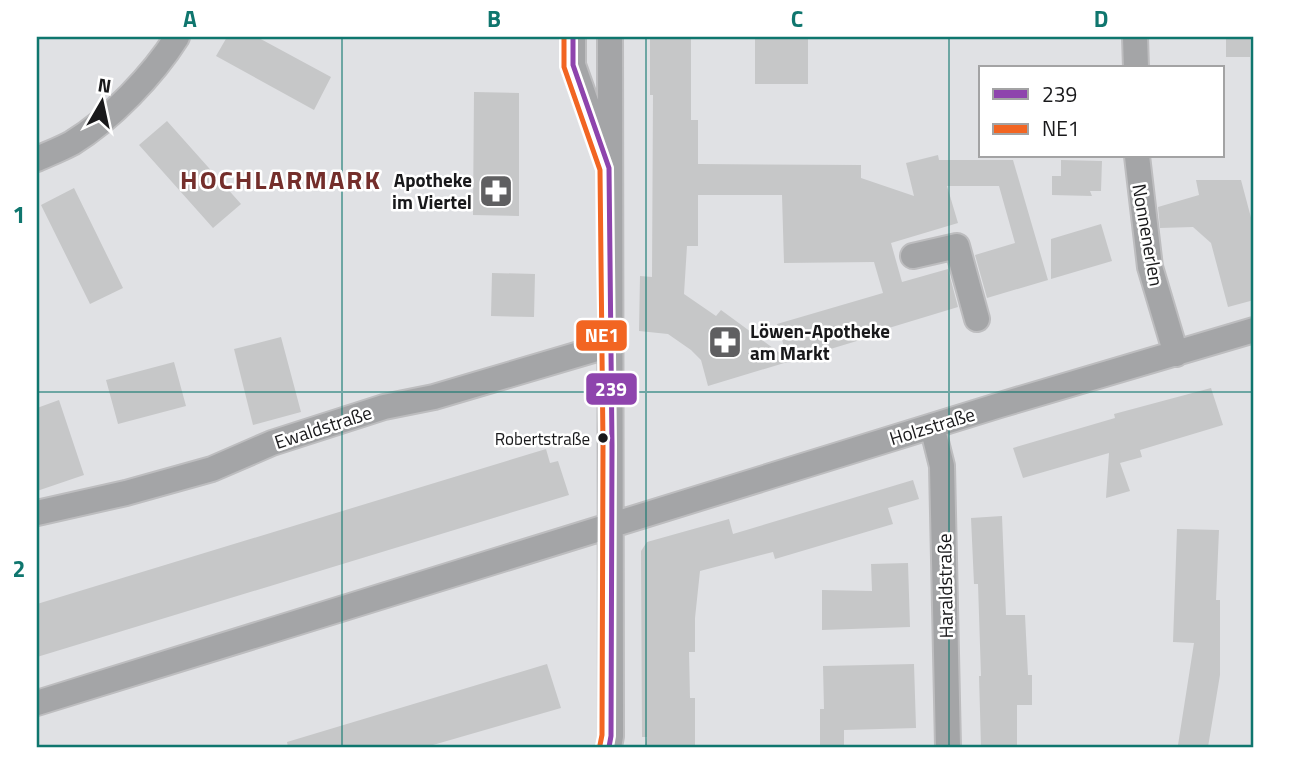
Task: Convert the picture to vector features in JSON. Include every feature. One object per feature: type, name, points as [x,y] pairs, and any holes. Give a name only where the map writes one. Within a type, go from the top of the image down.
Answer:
[{"type":"street","points":[[37,159],[72,143],[108,114],[144,81],[177,37]]},
{"type":"street","points":[[573,37],[573,65],[609,168]]},
{"type":"street","points":[[609,747],[610,37]]},
{"type":"street","points":[[1135,37],[1136,66]]},
{"type":"street","name":"Nonnenerlen","points":[[1137,158],[1150,267],[1176,354]]},
{"type":"street","points":[[913,256],[957,246],[977,319]]},
{"type":"street","name":"Holzstraße","points":[[611,526],[1254,330]]},
{"type":"street","name":"Ewaldstraße","points":[[37,513],[126,493],[212,469],[272,443],[384,407],[434,397],[610,345]]},
{"type":"street","name":"Haraldstraße","points":[[932,426],[942,466],[948,747]]},
{"type":"street","points":[[37,703],[611,526]]},
{"type":"building","points":[[227,37],[257,37],[331,77],[314,110],[216,56]]},
{"type":"building","points":[[650,37],[691,37],[691,120],[698,120],[698,164],[861,165],[861,178],[914,196],[906,163],[938,155],[939,160],[1013,160],[1048,280],[987,298],[975,255],[1015,243],[999,186],[947,186],[958,223],[891,243],[902,282],[948,269],[958,307],[708,386],[701,360],[691,350],[668,334],[639,331],[640,276],[652,277],[653,95],[650,95]],"holes":[[[698,195],[782,195],[784,263],[874,262],[883,293],[777,324],[788,359],[721,310],[716,316],[684,294],[687,246],[698,246]]]},
{"type":"building","points":[[755,37],[808,37],[808,84],[755,84]]},
{"type":"building","points":[[1226,37],[1250,37],[1250,57],[1226,57]]},
{"type":"building","points":[[474,92],[519,93],[519,216],[473,215]]},
{"type":"building","points":[[167,121],[241,204],[213,228],[139,145]]},
{"type":"building","points":[[1061,160],[1102,161],[1101,191],[1090,191],[1092,196],[1052,195],[1052,176],[1061,176]]},
{"type":"building","points":[[1196,180],[1241,180],[1254,229],[1254,300],[1228,307],[1211,243],[1193,227],[1160,228],[1158,207],[1199,195]]},
{"type":"building","points":[[74,188],[123,288],[90,304],[41,205]]},
{"type":"building","points":[[1101,224],[1112,261],[1051,279],[1051,239]]},
{"type":"building","points":[[492,273],[535,274],[534,317],[491,316]]},
{"type":"building","points":[[281,337],[301,412],[253,425],[234,349]]},
{"type":"building","points":[[174,362],[186,406],[118,424],[106,380]]},
{"type":"building","points":[[1211,388],[1223,425],[1140,450],[1142,457],[1120,463],[1130,491],[1106,498],[1109,453],[1023,478],[1013,448],[1115,418],[1114,414]]},
{"type":"building","points":[[59,400],[84,475],[37,491],[37,408]]},
{"type":"building","points":[[546,449],[550,463],[558,461],[569,495],[37,657],[37,604]]},
{"type":"building","points":[[913,480],[919,499],[888,508],[893,524],[775,559],[773,552],[700,571],[695,652],[689,652],[690,698],[695,698],[695,747],[645,747],[647,737],[642,737],[641,551],[647,542],[729,519],[733,534]]},
{"type":"building","points":[[1002,516],[1006,615],[1025,615],[1028,675],[1032,675],[1032,705],[1017,705],[1017,747],[981,747],[978,584],[974,584],[971,518]]},
{"type":"building","points":[[1177,529],[1219,530],[1216,600],[1220,600],[1220,675],[1208,747],[1178,745],[1194,643],[1173,642]]},
{"type":"building","points":[[908,563],[910,627],[822,630],[822,590],[872,591],[871,564]]},
{"type":"building","points":[[547,664],[561,708],[426,747],[288,747],[287,742]]},
{"type":"building","points":[[914,664],[916,728],[844,730],[844,747],[820,747],[820,709],[824,709],[823,666]]},
{"type":"transit line","name":"NE1","points":[[564,37],[564,67],[600,170],[603,445],[600,745]]},
{"type":"transit line","name":"239","points":[[573,37],[573,65],[609,168],[612,445],[609,747]]},
{"type":"place","name":"Apotheke im Viertel","points":[[496,191]]},
{"type":"place","name":"Löwen-Apotheke am Markt","points":[[725,342]]},
{"type":"place","name":"Robertstraße","points":[[603,438]]},
{"type":"district","name":"HOCHLARMARK","points":[[281,180]]}]
